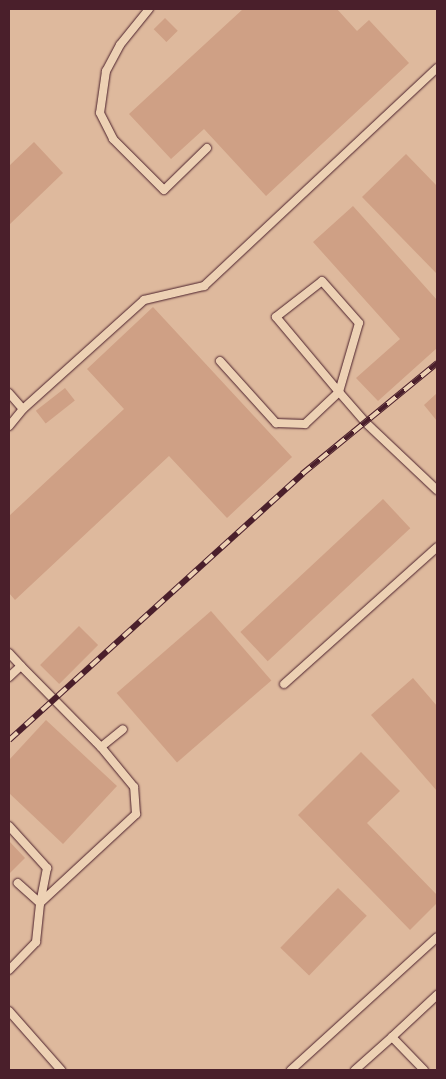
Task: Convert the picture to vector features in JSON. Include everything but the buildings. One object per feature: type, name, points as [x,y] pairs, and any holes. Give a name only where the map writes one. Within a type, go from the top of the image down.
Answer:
[{"type":"lane","points":[[149,9],[120,45],[106,72],[100,113],[113,139],[164,190],[207,148]]},
{"type":"lane","points":[[9,426],[23,409],[144,300],[204,286],[437,68]]},
{"type":"lane","points":[[220,361],[276,423],[305,424],[340,392],[359,323],[322,281],[276,317],[340,392],[437,490]]},
{"type":"lane","points":[[9,393],[23,409]]},
{"type":"lane","points":[[284,684],[437,547]]},
{"type":"lane","points":[[9,653],[101,747],[134,787],[136,814],[40,903]]},
{"type":"lane","points":[[9,677],[21,666]]},
{"type":"lane","points":[[101,747],[123,729]]},
{"type":"lane","points":[[9,826],[47,868],[40,903],[36,942],[9,970]]},
{"type":"lane","points":[[18,883],[40,903]]},
{"type":"lane","points":[[290,1070],[437,937]]},
{"type":"lane","points":[[355,1070],[437,995]]},
{"type":"lane","points":[[9,1011],[61,1070]]},
{"type":"lane","points":[[392,1037],[424,1070]]},
{"type":"shaded area","points":[[9,9],[437,9],[437,1070],[9,1070]]},
{"type":"railway","points":[[9,740],[302,474],[437,363]]}]
